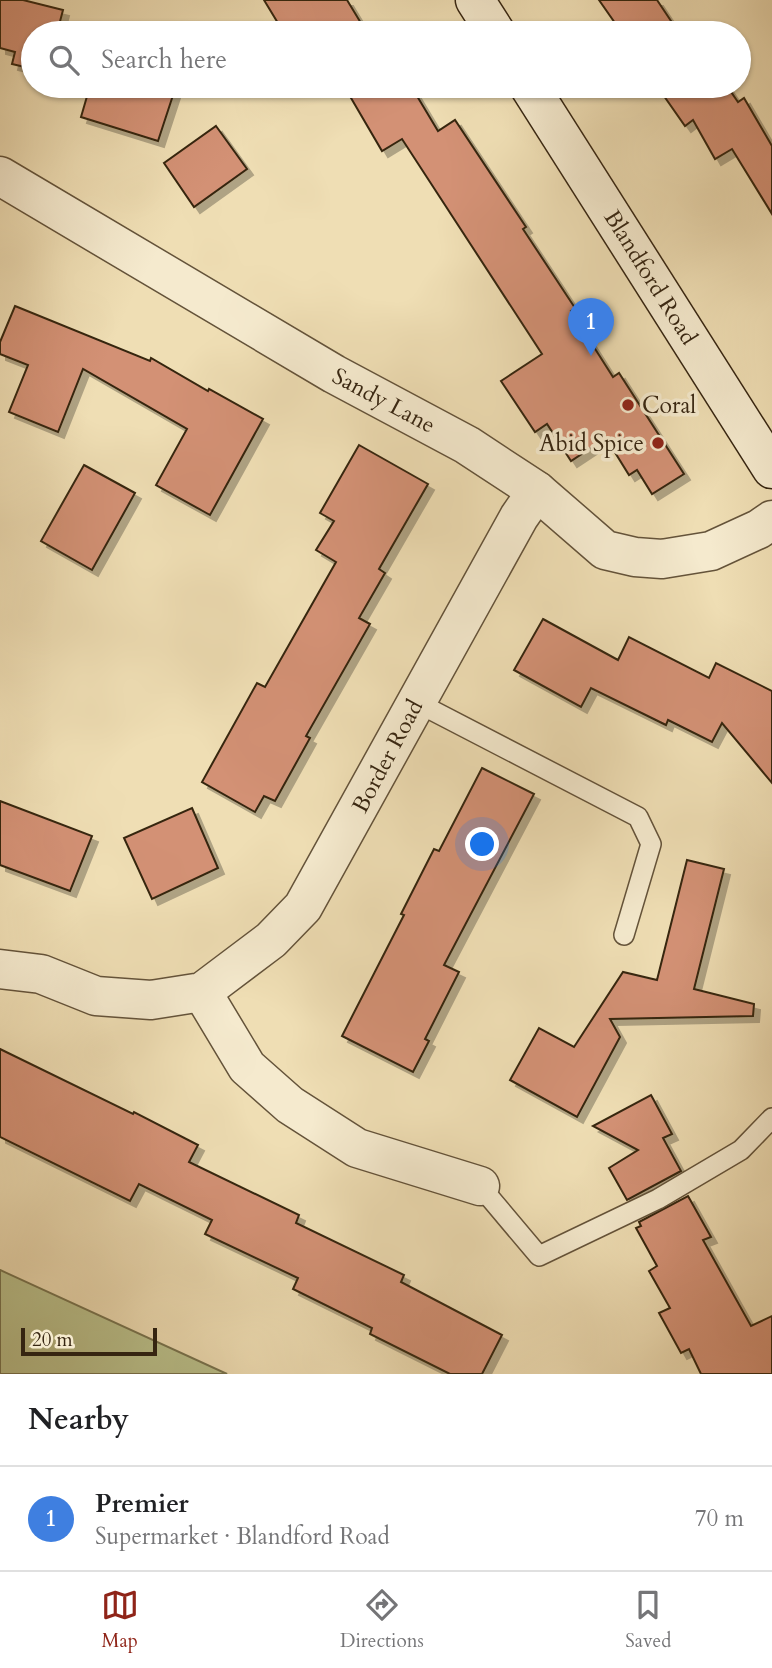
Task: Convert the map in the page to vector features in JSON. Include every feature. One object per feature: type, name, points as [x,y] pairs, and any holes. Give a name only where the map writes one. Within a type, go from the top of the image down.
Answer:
[{"type":"street","points":[[475,0],[488,21]]},
{"type":"street","name":"Blandford Road","points":[[537,98],[772,469]]},
{"type":"street","name":"Sandy Lane","points":[[0,176],[334,374],[467,444],[537,491],[605,550],[635,557],[662,559],[710,551],[759,529],[772,520]]},
{"type":"street","name":"Border Road","points":[[0,969],[41,974],[96,996],[151,1000],[202,992],[271,940],[303,907],[519,517],[537,491]]},
{"type":"street","points":[[202,992],[247,1066],[290,1105],[357,1148],[480,1186]]},
{"type":"lane","points":[[416,702],[638,817],[651,844],[624,935]]},
{"type":"lane","points":[[480,1186],[539,1256],[658,1199],[741,1150],[772,1118]]},
{"type":"green space","points":[[0,1270],[227,1374],[0,1374]]},
{"type":"building","points":[[0,0],[23,0],[63,10],[60,21],[21,21],[21,66],[12,64],[15,52],[0,48]]},
{"type":"building","points":[[264,0],[347,0],[360,21],[277,21]]},
{"type":"building","points":[[599,0],[657,0],[671,21],[614,21]]},
{"type":"building","points":[[87,98],[172,98],[158,141],[81,117]]},
{"type":"building","points":[[351,98],[418,98],[438,131],[455,120],[526,227],[523,229],[575,308],[571,311],[613,377],[619,373],[684,474],[652,494],[637,470],[629,475],[606,438],[571,461],[547,424],[535,432],[501,381],[542,354],[402,139],[382,151]]},
{"type":"building","points":[[665,98],[735,98],[738,102],[744,98],[772,146],[772,214],[732,149],[715,159],[693,120],[685,126]]},
{"type":"building","points":[[216,126],[247,169],[194,207],[164,163]]},
{"type":"building","points":[[15,306],[150,361],[151,358],[263,419],[210,515],[156,485],[187,429],[83,369],[58,432],[9,412],[28,365],[0,354],[0,342]]},
{"type":"building","points":[[359,445],[428,484],[379,569],[385,573],[359,618],[370,624],[306,736],[310,738],[275,801],[264,796],[255,812],[202,782],[257,683],[265,687],[336,562],[316,550],[334,521],[320,513]]},
{"type":"building","points":[[84,465],[135,493],[92,570],[41,541]]},
{"type":"building","points":[[543,619],[618,660],[629,637],[709,678],[716,663],[772,691],[772,783],[722,723],[712,742],[668,720],[666,725],[591,688],[581,707],[514,670]]},
{"type":"building","points":[[482,768],[534,794],[444,965],[459,972],[425,1039],[429,1041],[413,1072],[342,1036],[404,915],[401,914],[434,849],[439,851]]},
{"type":"building","points":[[0,801],[92,836],[70,891],[0,865]]},
{"type":"building","points":[[192,808],[218,868],[152,899],[124,838]]},
{"type":"building","points":[[687,860],[724,869],[694,989],[754,1004],[753,1016],[610,1019],[620,1037],[577,1117],[510,1080],[539,1028],[574,1047],[623,972],[657,980]]},
{"type":"building","points":[[0,1049],[198,1145],[189,1162],[299,1215],[296,1223],[404,1275],[401,1282],[502,1335],[482,1374],[450,1374],[370,1334],[372,1328],[293,1289],[298,1278],[205,1234],[212,1220],[139,1184],[130,1201],[0,1137]]},
{"type":"building","points":[[651,1095],[672,1134],[663,1138],[681,1171],[627,1200],[609,1168],[638,1150],[593,1126]]},
{"type":"building","points":[[688,1196],[711,1237],[703,1240],[751,1326],[772,1316],[772,1374],[701,1374],[689,1349],[681,1353],[659,1313],[670,1308],[649,1271],[657,1266],[636,1228],[641,1226],[639,1222]]},
{"type":"place","name":"Premier","points":[[591,356]]},
{"type":"place","name":"Coral","points":[[628,405]]},
{"type":"place","name":"Abid Spice","points":[[658,443]]}]
